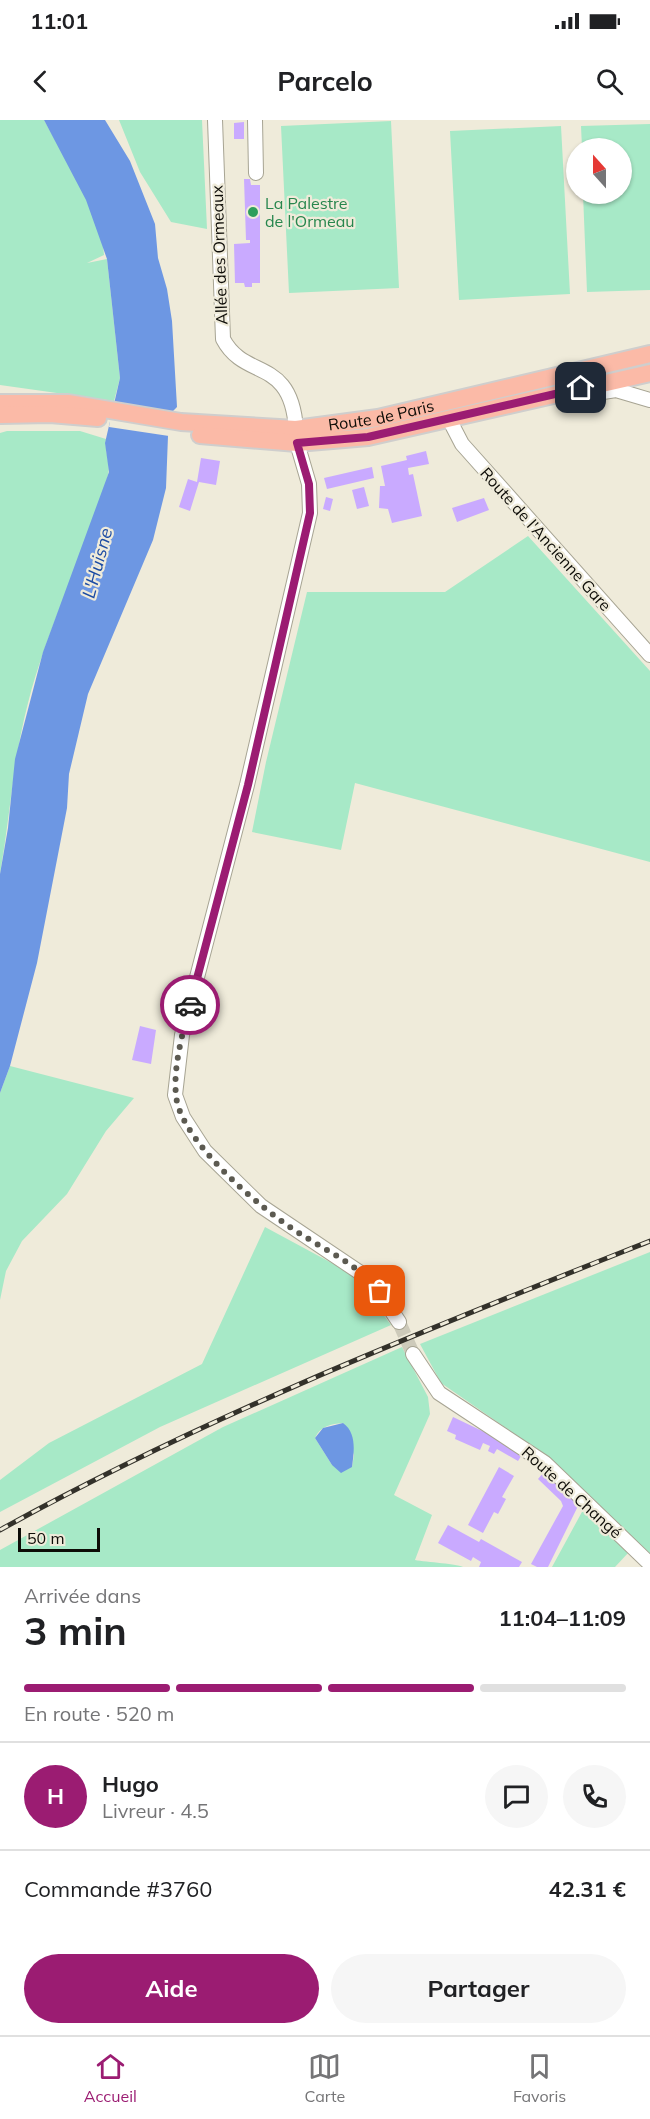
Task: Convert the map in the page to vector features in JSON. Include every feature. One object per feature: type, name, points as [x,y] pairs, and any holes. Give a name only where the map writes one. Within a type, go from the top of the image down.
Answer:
[{"type":"main road","name":"Route de Paris","points":[[296,436],[650,354]]},
{"type":"main road","name":"Route de Paris","points":[[0,403],[68,403],[105,414],[180,427],[296,436],[368,437],[650,373]]},
{"type":"main road","name":"Route de Paris","points":[[0,416],[105,414]]},
{"type":"street","name":"Allée des Ormeaux","points":[[214,120],[223,339],[228,348],[268,372],[286,389],[290,398],[296,436]]},
{"type":"street","points":[[255,120],[256,173]]},
{"type":"street","points":[[558,394],[573,396],[616,390],[650,400]]},
{"type":"street","name":"Route de l'Ancienne Gare","points":[[448,419],[462,444],[650,655]]},
{"type":"street","points":[[296,436],[309,484],[310,513],[248,785],[182,1035],[176,1095],[188,1126],[205,1150],[261,1206],[371,1280],[399,1322]]},
{"type":"street","name":"Route de Changé","points":[[413,1354],[439,1393],[545,1463],[650,1564]]},
{"type":"green space","points":[[0,120],[44,120],[90,205],[102,240],[104,255],[87,263],[107,259],[120,378],[114,401],[0,385]]},
{"type":"green space","points":[[119,120],[202,120],[207,229],[171,222],[140,172]]},
{"type":"green space","points":[[391,121],[399,288],[289,293],[281,126]]},
{"type":"green space","points":[[650,124],[650,290],[587,292],[583,204],[632,204],[632,138],[582,138],[581,126]]},
{"type":"green space","points":[[561,126],[570,294],[459,300],[450,131]]},
{"type":"green space","points":[[7,431],[80,431],[106,439],[109,470],[89,533],[46,645],[28,703],[15,767],[0,874],[0,433]]},
{"type":"green space","points":[[528,536],[650,671],[650,862],[355,783],[341,850],[252,832],[266,762],[307,592],[445,592]]},
{"type":"green space","points":[[10,1066],[134,1098],[106,1131],[67,1194],[22,1241],[6,1271],[0,1300],[0,1093]]},
{"type":"green space","points":[[265,1227],[354,1275],[391,1325],[160,1427],[0,1512],[0,1480],[49,1443],[202,1364]]},
{"type":"green space","points":[[650,1252],[650,1554],[552,1460],[441,1383],[420,1344]]},
{"type":"green space","points":[[402,1347],[428,1397],[430,1414],[394,1495],[432,1515],[415,1560],[463,1567],[0,1567],[0,1550],[223,1427]],"holes":[[[343,1423],[354,1455],[352,1467],[332,1465],[315,1438],[326,1426]]]},
{"type":"green space","points":[[583,1510],[629,1552],[615,1567],[552,1567]]},
{"type":"water","name":"L'Huisne","points":[[44,120],[105,120],[130,161],[155,224],[158,258],[167,289],[172,321],[177,407],[172,412],[168,436],[166,488],[153,540],[88,694],[69,774],[67,808],[37,963],[10,1066],[0,1093],[0,874],[8,828],[15,759],[43,652],[109,472],[105,443],[120,378],[107,259],[86,200]]},
{"type":"water","points":[[343,1423],[351,1432],[354,1449],[352,1467],[341,1473],[332,1465],[315,1438],[323,1428]]},
{"type":"pier","points":[[112,405],[172,415],[169,436],[109,427]]},
{"type":"building","points":[[244,122],[244,139],[234,139],[234,123]]},
{"type":"building","name":"La Palestre de l'Ormeau","points":[[244,179],[250,179],[251,185],[260,185],[260,283],[252,283],[252,287],[245,287],[244,283],[235,283],[234,244],[250,243],[250,240],[246,240]]},
{"type":"building","points":[[426,451],[429,464],[408,468],[409,475],[413,474],[422,516],[392,523],[388,509],[379,508],[380,486],[385,486],[381,466],[407,460],[406,456]]},
{"type":"building","points":[[201,458],[220,461],[216,485],[199,482],[190,511],[179,507],[188,479],[197,482]]},
{"type":"building","points":[[372,467],[374,478],[327,489],[324,478]]},
{"type":"building","points":[[364,487],[369,506],[357,509],[352,490]]},
{"type":"building","points":[[326,497],[333,499],[330,511],[323,509]]},
{"type":"building","points":[[484,498],[489,510],[457,522],[452,508]]},
{"type":"building","points":[[140,1026],[156,1030],[151,1064],[132,1060]]},
{"type":"building","points":[[453,1417],[516,1447],[523,1453],[518,1461],[497,1449],[494,1454],[488,1451],[490,1446],[483,1443],[480,1450],[455,1439],[456,1435],[447,1431]]},
{"type":"building","points":[[499,1467],[514,1476],[502,1497],[506,1499],[498,1514],[494,1512],[483,1533],[468,1525]]},
{"type":"building","points":[[544,1472],[579,1504],[548,1567],[537,1567],[531,1564],[563,1506],[561,1501],[538,1479]]},
{"type":"building","points":[[448,1525],[479,1542],[481,1539],[522,1562],[519,1567],[479,1567],[481,1562],[473,1557],[471,1561],[438,1543]]},
{"type":"tunnel","points":[[399,1322],[413,1354]]},
{"type":"railway","points":[[0,1530],[159,1448],[239,1411],[484,1307],[650,1241]]},
{"type":"way so far","points":[[190,1005],[178,1059],[176,1095],[192,1135],[261,1206],[280,1221],[356,1268],[380,1291]]},
{"type":"place","name":"La Palestre de l'Ormeau","points":[[253,212]]},
{"type":"route","points":[[190,1005],[248,785],[310,513],[309,484],[297,443],[323,443],[368,437],[581,388]]}]
